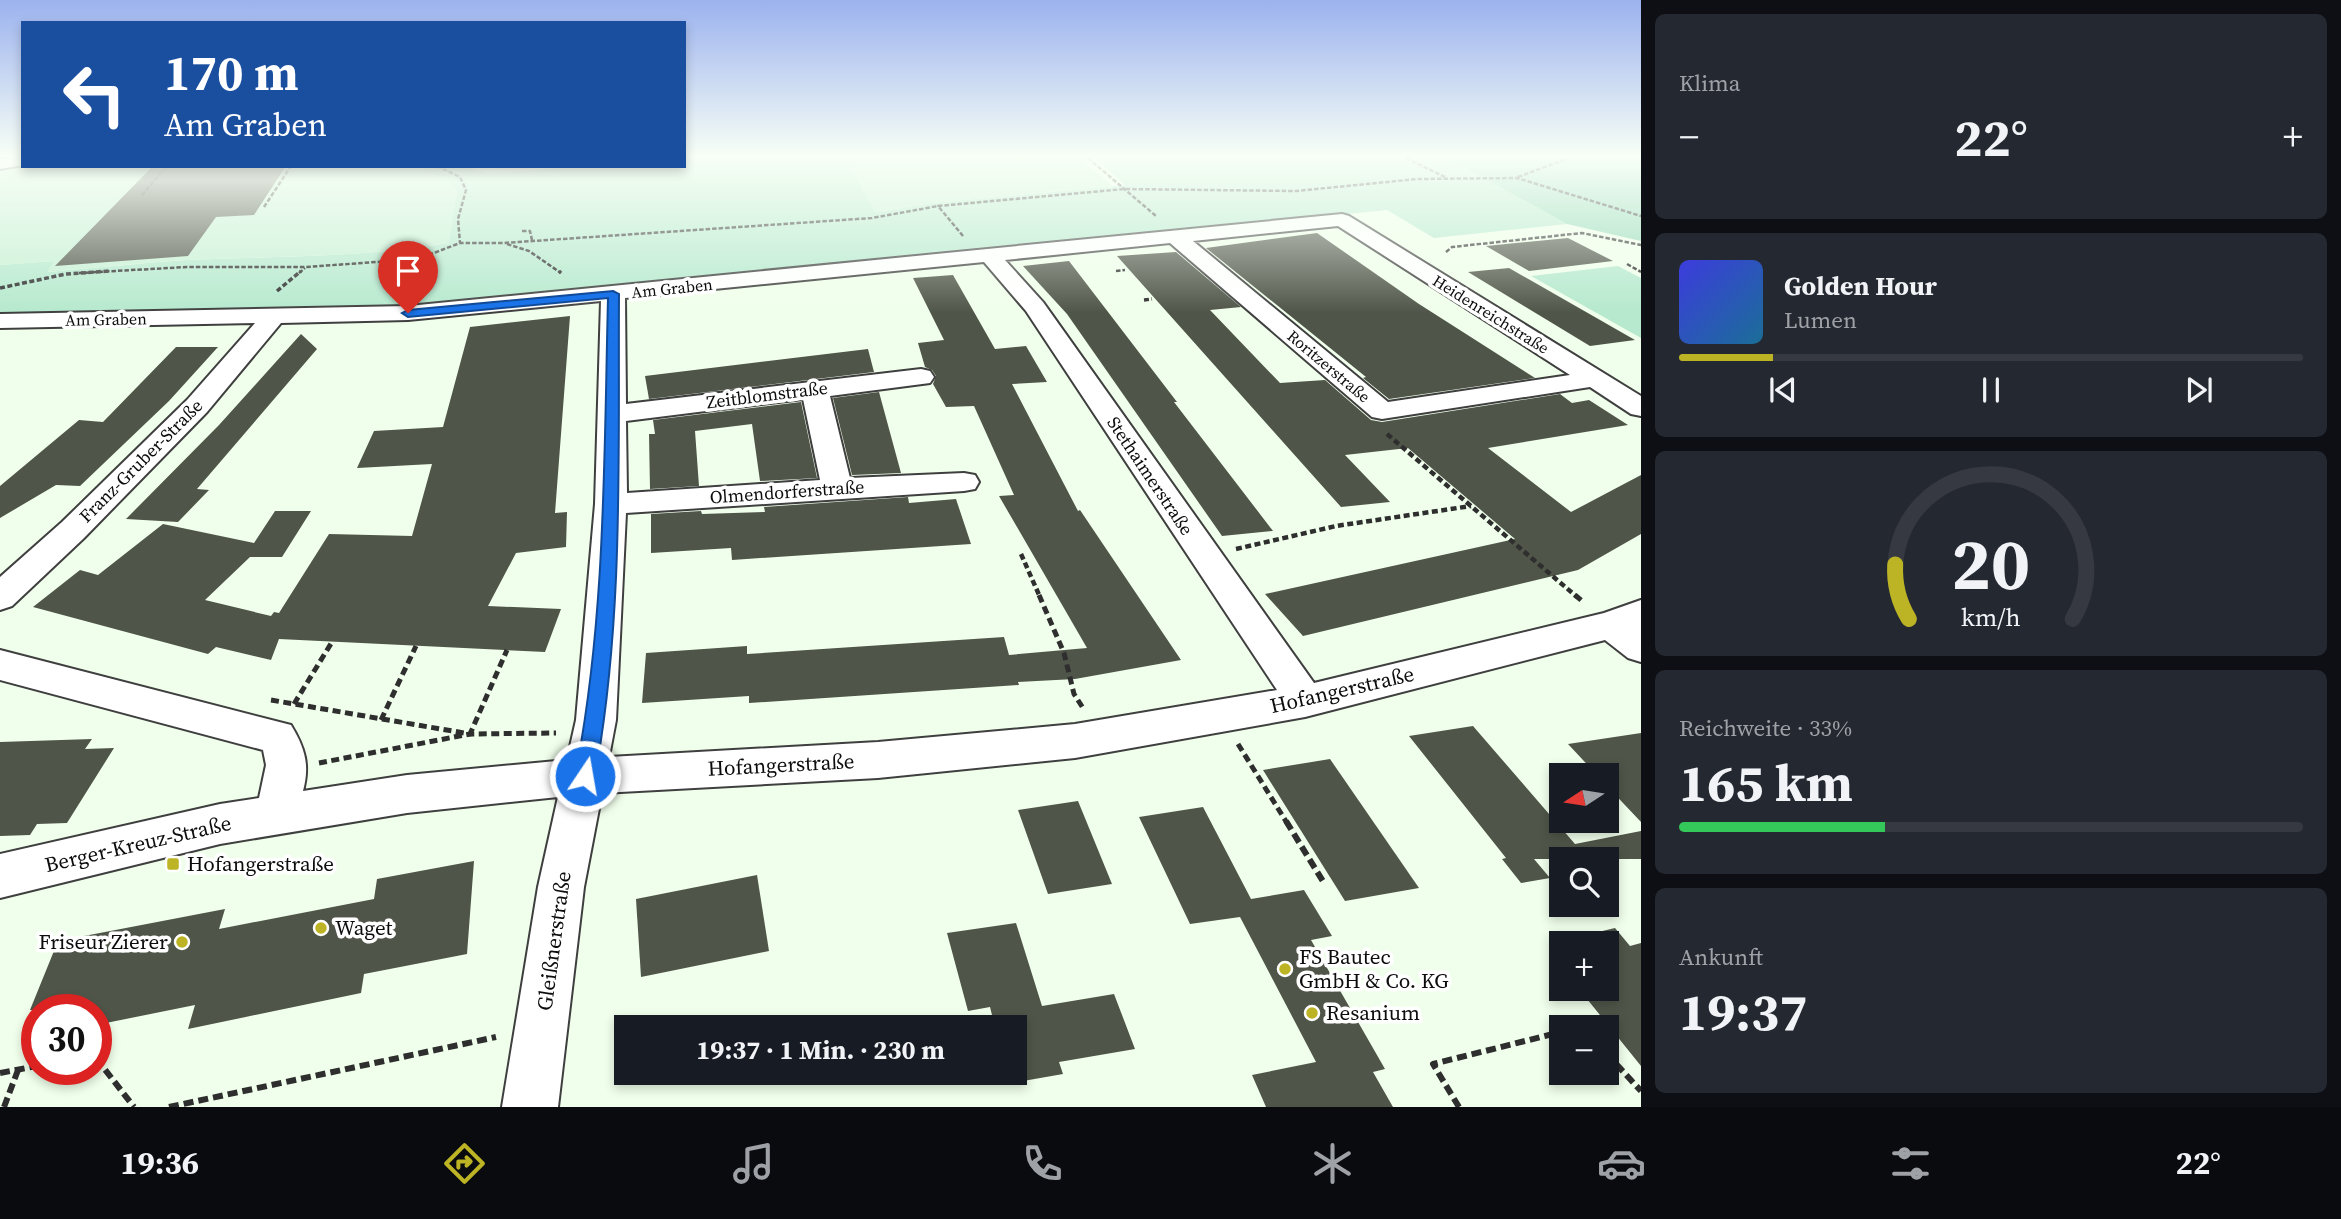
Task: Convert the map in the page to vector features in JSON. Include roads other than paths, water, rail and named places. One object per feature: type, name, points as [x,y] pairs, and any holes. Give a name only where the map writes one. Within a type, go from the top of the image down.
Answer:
[{"type":"street","name":"Am Graben","points":[[0,321],[408,313],[1342,220]]},
{"type":"street","name":"Heidenreichstraße","points":[[1342,220],[1641,408]]},
{"type":"street","name":"Roritzerstraße","points":[[1175,237],[1382,411],[1594,379]]},
{"type":"street","name":"Stethaimerstraße","points":[[990,256],[1035,307],[1305,701]]},
{"type":"street","name":"Gleißnerstraße","points":[[530,1107],[561,887],[590,754],[611,504],[613,414],[598,295]]},
{"type":"street","name":"Franz-Gruber-Straße","points":[[0,597],[73,530],[197,406],[274,316]]},
{"type":"street","name":"Zeitblomstraße","points":[[613,414],[921,377]]},
{"type":"street","points":[[815,390],[837,488]]},
{"type":"street","name":"Olmendorferstraße","points":[[611,504],[964,482]]},
{"type":"street","name":"Hofangerstraße","points":[[276,814],[407,794],[590,754],[878,760],[1099,737],[1305,701],[1631,629]]},
{"type":"street","points":[[0,665],[277,737],[286,750],[288,770],[276,814]]},
{"type":"street","name":"Berger-Kreuz-Straße","points":[[0,876],[129,844],[276,814]]},
{"type":"place","name":"Hofangerstraße","points":[[173,864]]},
{"type":"place","name":"Waget","points":[[321,928]]},
{"type":"place","name":"Friseur Zierer","points":[[182,942]]},
{"type":"place","name":"FS Bautec GmbH & Co. KG","points":[[1285,969]]},
{"type":"place","name":"Resanium","points":[[1312,1013]]}]
